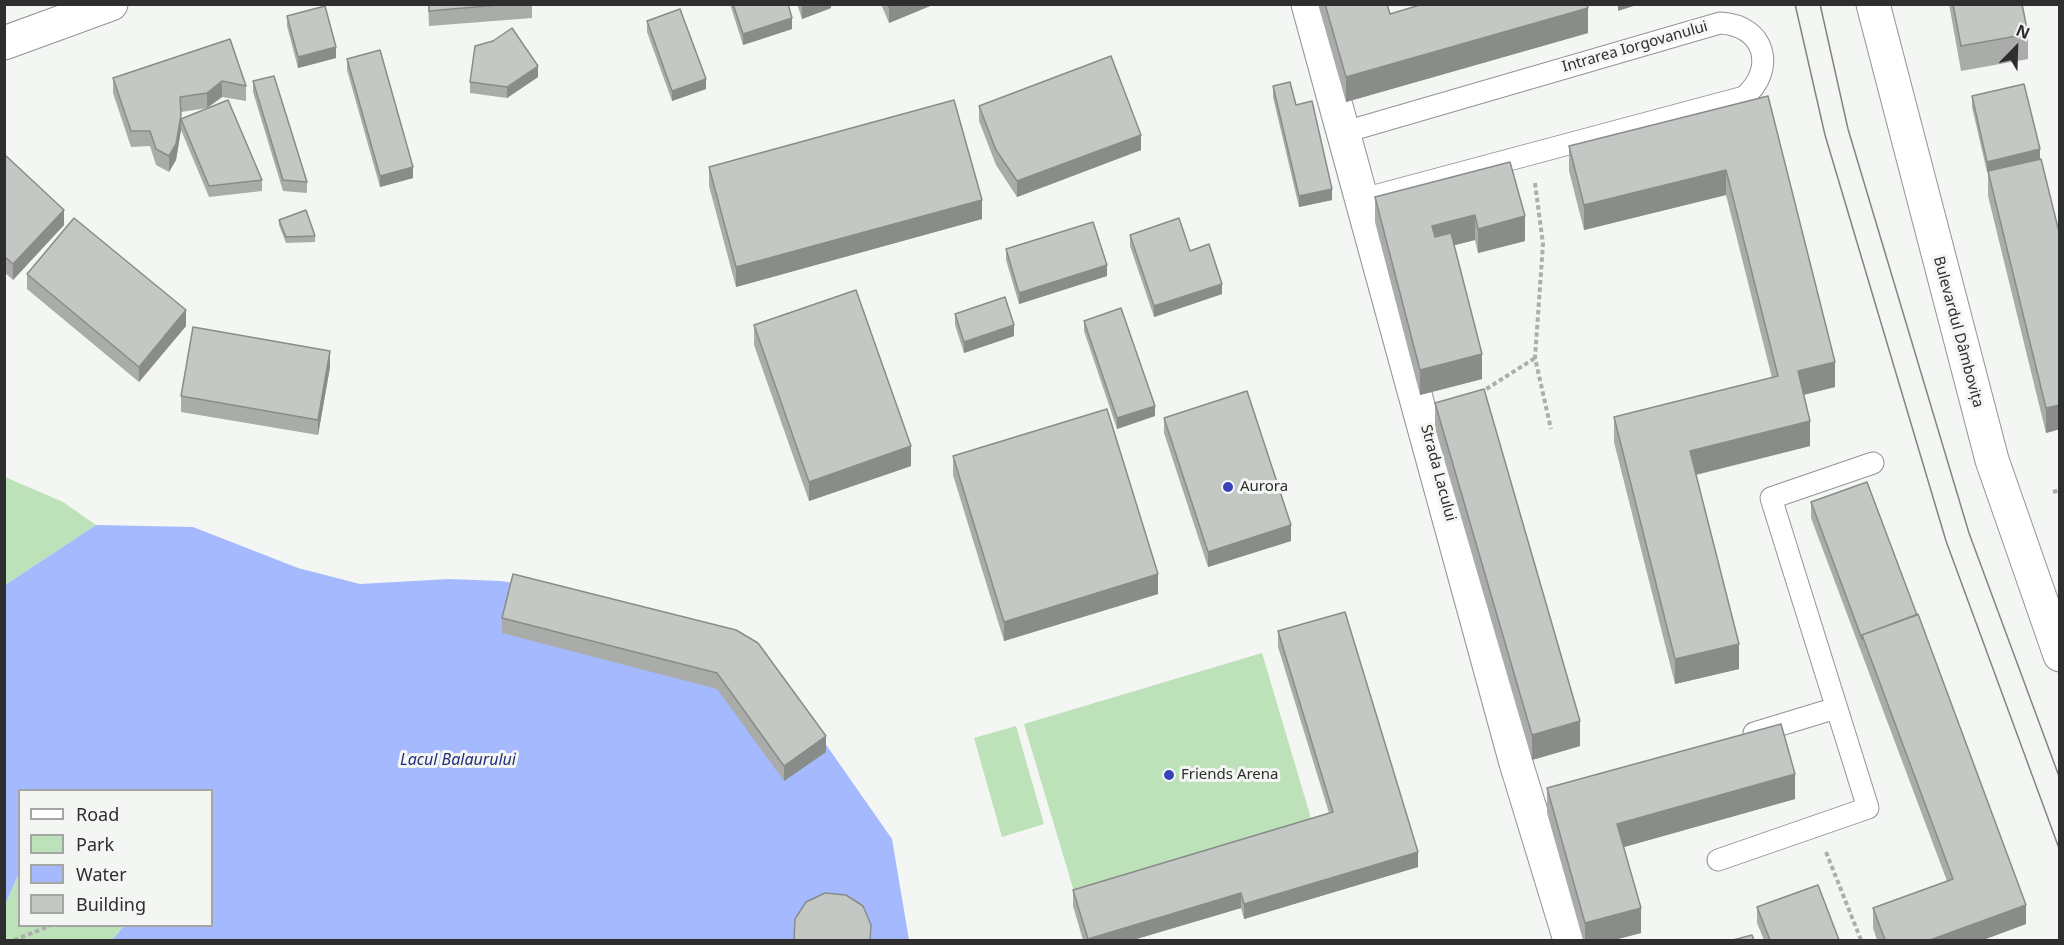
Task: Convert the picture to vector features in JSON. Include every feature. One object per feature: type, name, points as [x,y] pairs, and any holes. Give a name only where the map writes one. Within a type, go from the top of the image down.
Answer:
[{"type":"street","points":[[4,43],[111,4]]},
{"type":"street","name":"Strada Lacului","points":[[1308,4],[1345,132],[1516,763],[1540,798],[1570,940]]},
{"type":"street","name":"Bulevardul Dâmbovița","points":[[1873,4],[1992,460],[2060,655]]},
{"type":"lane","name":"Intrarea Iorgovanului","points":[[1345,132],[1720,23],[1732,23],[1750,33],[1763,52],[1763,73],[1755,88],[1744,98],[1363,199]]},
{"type":"lane","points":[[1718,860],[1868,808],[1771,498],[1873,463]]},
{"type":"lane","points":[[1738,738],[1836,708]]},
{"type":"path","points":[[1531,154],[1543,244],[1535,358],[1551,429]]},
{"type":"path","points":[[1473,395],[1483,393],[1535,358]]},
{"type":"path","points":[[2053,492],[2060,490]]},
{"type":"path","points":[[1816,826],[1861,940]]},
{"type":"path","points":[[14,940],[47,927]]},
{"type":"green space","points":[[5,477],[63,502],[96,525],[5,585]]},
{"type":"green space","name":"Friends Arena","points":[[1262,653],[1313,825],[1075,895],[1024,724]]},
{"type":"green space","points":[[1016,726],[1044,824],[1002,837],[974,738]]},
{"type":"green space","points":[[18,875],[18,927],[123,927],[112,940],[5,940],[5,905]]},
{"type":"water","name":"Lacul Balaurului","points":[[96,525],[193,527],[298,568],[360,584],[449,579],[501,581],[593,595],[769,663],[892,839],[909,940],[112,940],[123,927],[213,927],[213,789],[18,789],[18,875],[5,905],[5,585]]},
{"type":"building","points":[[429,4],[510,4],[429,11]]},
{"type":"building","points":[[733,4],[788,4],[792,18],[743,34]]},
{"type":"building","points":[[1325,4],[1387,4],[1390,14],[1423,4],[1587,4],[1588,8],[1346,77]]},
{"type":"building","points":[[1953,4],[2022,4],[2028,34],[1961,46]]},
{"type":"building","points":[[325,6],[336,47],[298,57],[287,16]]},
{"type":"building","points":[[680,9],[706,79],[672,91],[647,21]]},
{"type":"building","points":[[512,28],[538,66],[507,87],[470,82],[475,46],[493,41]]},
{"type":"building","points":[[230,39],[246,86],[222,81],[207,93],[180,97],[181,115],[176,144],[169,156],[156,149],[150,131],[131,131],[113,78]]},
{"type":"building","points":[[380,50],[413,167],[380,176],[347,59]]},
{"type":"building","points":[[1111,56],[1141,135],[1017,181],[996,150],[979,106]]},
{"type":"building","points":[[274,76],[307,182],[283,180],[253,81]]},
{"type":"building","points":[[1290,82],[1296,105],[1312,101],[1332,189],[1299,196],[1273,86]]},
{"type":"building","points":[[2024,84],[2040,149],[1987,162],[1972,96]]},
{"type":"building","points":[[1768,96],[1835,362],[1798,371],[1810,421],[1690,451],[1739,644],[1675,659],[1614,417],[1778,376],[1726,170],[1584,205],[1569,146]]},
{"type":"building","points":[[228,100],[262,180],[209,186],[181,119]]},
{"type":"building","points":[[954,100],[982,200],[736,267],[709,167]]},
{"type":"building","points":[[4,154],[64,210],[13,264],[4,256]]},
{"type":"building","points":[[2041,159],[2060,236],[2060,405],[2046,408],[1988,171]]},
{"type":"building","points":[[1510,162],[1525,216],[1478,229],[1475,215],[1432,226],[1435,237],[1451,233],[1482,354],[1420,370],[1375,197]]},
{"type":"building","points":[[306,210],[315,236],[286,237],[279,220]]},
{"type":"building","points":[[74,218],[186,310],[139,367],[27,274]]},
{"type":"building","points":[[1179,218],[1190,251],[1209,244],[1222,284],[1154,306],[1130,235]]},
{"type":"building","points":[[1093,222],[1107,265],[1019,293],[1006,249]]},
{"type":"building","points":[[856,290],[911,446],[809,482],[754,325]]},
{"type":"building","points":[[1005,297],[1014,325],[964,342],[955,314]]},
{"type":"building","points":[[1121,308],[1155,406],[1117,418],[1084,321]]},
{"type":"building","points":[[193,327],[330,351],[318,420],[181,396]]},
{"type":"building","points":[[1484,389],[1580,721],[1532,735],[1435,403]]},
{"type":"building","name":"Aurora","points":[[1247,391],[1291,525],[1208,552],[1164,418]]},
{"type":"building","points":[[1107,409],[1158,574],[1004,622],[953,456]]},
{"type":"building","points":[[1867,482],[1917,615],[1862,635],[1862,639],[1811,502]]},
{"type":"building","points":[[513,574],[736,630],[758,643],[826,736],[784,766],[717,673],[502,618]]},
{"type":"building","points":[[1345,612],[1418,852],[1244,904],[1241,893],[1088,939],[1073,890],[1333,812],[1278,631]]},
{"type":"building","points":[[1918,614],[2026,905],[1930,940],[1885,940],[1873,908],[1953,879],[1862,635]]},
{"type":"building","points":[[1781,724],[1795,774],[1617,824],[1641,908],[1585,923],[1547,788]]},
{"type":"building","points":[[1818,885],[1839,940],[1770,940],[1757,907]]},
{"type":"building","points":[[825,893],[846,895],[863,906],[871,925],[870,940],[794,940],[795,919],[806,902]]},
{"type":"building","points":[[1752,935],[1754,940],[1733,940]]},
{"type":"tram line","points":[[1795,4],[1825,135],[1946,541],[2060,851]]},
{"type":"tram line","points":[[1820,4],[1848,129],[1969,533],[2060,779]]},
{"type":"place","name":"Aurora","points":[[1228,487]]},
{"type":"place","name":"Friends Arena","points":[[1169,775]]}]
